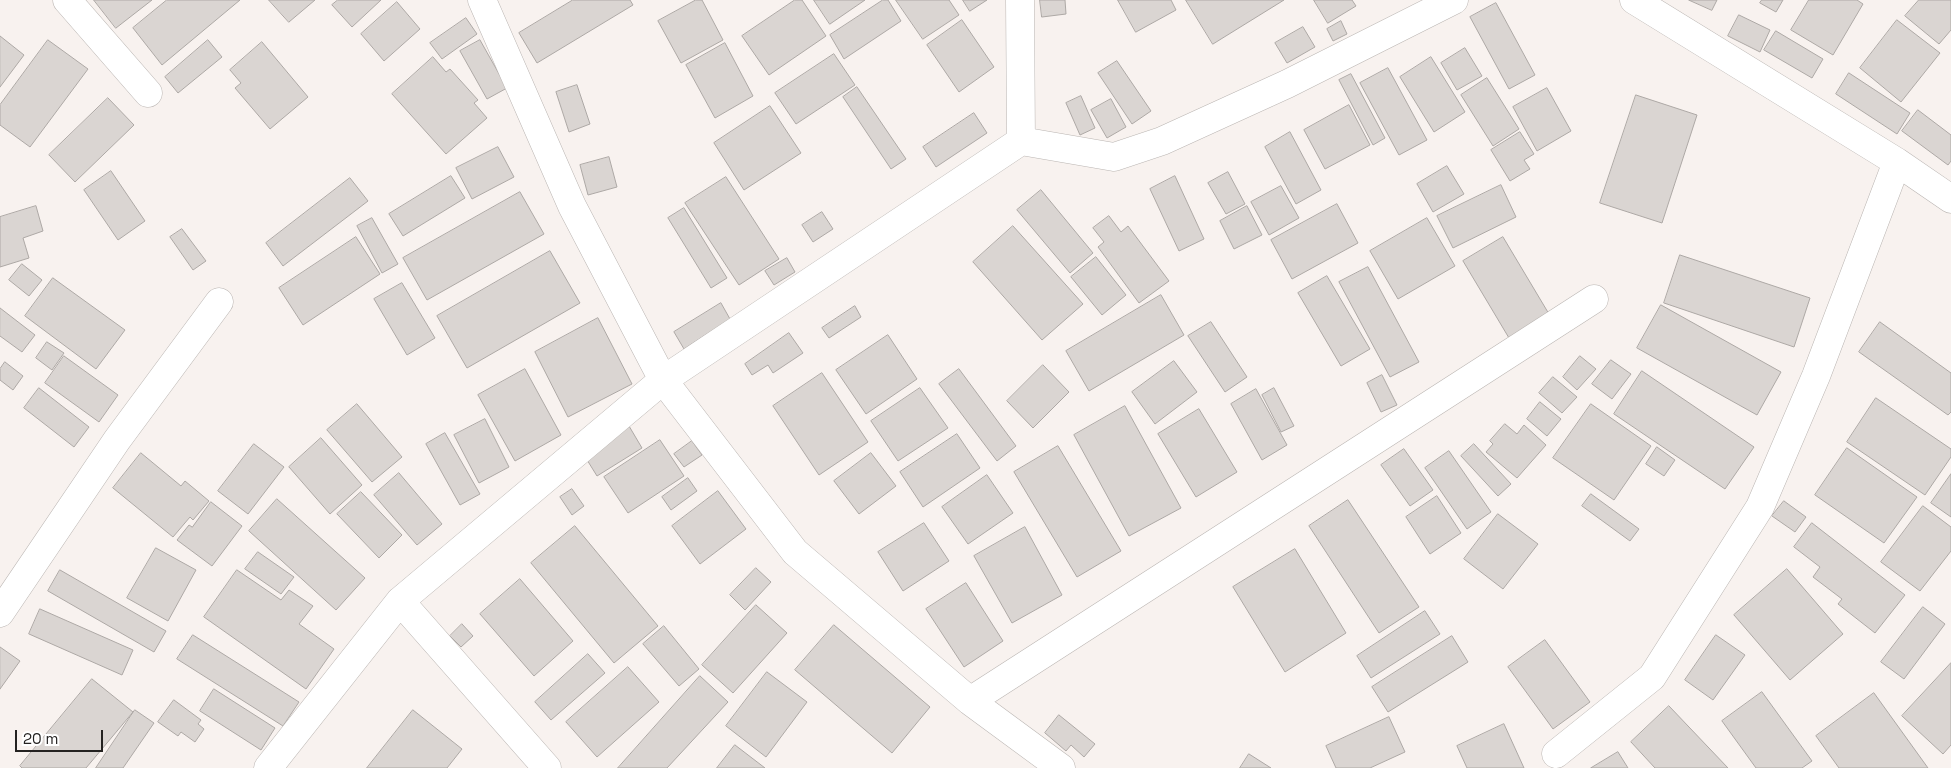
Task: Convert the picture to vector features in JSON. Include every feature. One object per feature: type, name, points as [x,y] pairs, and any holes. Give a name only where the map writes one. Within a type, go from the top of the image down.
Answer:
[{"type":"street","points":[[67,0],[148,93]]},
{"type":"street","points":[[482,0],[572,206],[663,380],[796,552],[970,701],[1060,768]]},
{"type":"street","points":[[1020,0],[1021,141]]},
{"type":"street","points":[[268,768],[400,601],[663,380],[1021,141],[1114,157],[1162,141],[1287,84],[1454,0]]},
{"type":"street","points":[[1634,0],[1897,162],[1951,198]]},
{"type":"street","points":[[1556,754],[1652,676],[1760,507],[1816,376],[1897,162]]},
{"type":"street","points":[[970,701],[1594,299]]},
{"type":"street","points":[[0,613],[117,440],[219,302]]},
{"type":"street","points":[[400,601],[547,768]]},
{"type":"building","points":[[94,0],[152,0],[116,28]]},
{"type":"building","points":[[167,0],[240,0],[162,65],[133,28]]},
{"type":"building","points":[[269,0],[315,0],[289,22]]},
{"type":"building","points":[[338,0],[381,0],[352,27],[332,5]]},
{"type":"building","points":[[573,0],[630,0],[633,5],[537,63],[519,33]]},
{"type":"building","points":[[696,0],[702,0],[723,40],[681,63],[658,21]]},
{"type":"building","points":[[795,0],[802,0],[826,36],[769,75],[742,36]]},
{"type":"building","points":[[814,0],[865,0],[830,24]]},
{"type":"building","points":[[883,0],[888,0],[901,21],[844,59],[830,35]]},
{"type":"building","points":[[896,0],[949,0],[959,15],[923,39]]},
{"type":"building","points":[[963,0],[987,0],[970,11]]},
{"type":"building","points":[[1040,0],[1065,0],[1066,14],[1042,17]]},
{"type":"building","points":[[1118,0],[1171,0],[1176,10],[1136,32]]},
{"type":"building","points":[[1186,0],[1284,0],[1213,44]]},
{"type":"building","points":[[1314,0],[1352,0],[1356,6],[1328,23]]},
{"type":"building","points":[[1689,0],[1717,0],[1712,10]]},
{"type":"building","points":[[1762,0],[1783,0],[1776,12],[1760,3]]},
{"type":"building","points":[[1809,0],[1857,0],[1863,4],[1833,55],[1791,30]]},
{"type":"building","points":[[1919,0],[1951,0],[1951,30],[1939,44],[1905,16]]},
{"type":"building","points":[[397,2],[420,29],[384,61],[361,34]]},
{"type":"building","points":[[1496,3],[1535,75],[1509,89],[1470,17]]},
{"type":"building","points":[[1739,15],[1770,30],[1760,52],[1728,36]]},
{"type":"building","points":[[466,18],[477,34],[442,59],[430,43]]},
{"type":"building","points":[[962,20],[994,67],[959,92],[927,45]]},
{"type":"building","points":[[1897,20],[1940,53],[1901,102],[1860,68]]},
{"type":"building","points":[[1341,21],[1347,34],[1333,41],[1327,29]]},
{"type":"building","points":[[1303,27],[1315,47],[1287,63],[1275,43]]},
{"type":"building","points":[[1776,31],[1823,59],[1812,78],[1764,50]]},
{"type":"building","points":[[0,36],[24,55],[0,87]]},
{"type":"building","points":[[48,40],[88,69],[30,147],[0,125],[0,105]]},
{"type":"building","points":[[208,40],[222,57],[178,93],[165,77]]},
{"type":"building","points":[[480,40],[507,88],[487,99],[460,51]]},
{"type":"building","points":[[262,42],[308,97],[270,129],[235,88],[241,83],[230,70]]},
{"type":"building","points":[[725,43],[753,96],[715,118],[686,65]]},
{"type":"building","points":[[1465,48],[1482,76],[1457,90],[1441,63]]},
{"type":"building","points":[[834,54],[855,85],[796,124],[775,93]]},
{"type":"building","points":[[433,57],[446,72],[450,69],[478,100],[474,103],[487,118],[446,154],[392,94]]},
{"type":"building","points":[[1431,57],[1465,112],[1434,132],[1400,77]]},
{"type":"building","points":[[1117,61],[1151,111],[1132,124],[1098,73]]},
{"type":"building","points":[[1388,68],[1427,140],[1399,155],[1360,83]]},
{"type":"building","points":[[1849,73],[1910,113],[1897,134],[1836,94]]},
{"type":"building","points":[[1351,74],[1385,138],[1373,145],[1339,80]]},
{"type":"building","points":[[1487,78],[1519,129],[1493,146],[1461,95]]},
{"type":"building","points":[[577,85],[590,124],[569,132],[556,92]]},
{"type":"building","points":[[857,87],[906,159],[891,169],[843,97]]},
{"type":"building","points":[[1547,88],[1571,131],[1537,151],[1513,107]]},
{"type":"building","points":[[1636,95],[1697,115],[1662,223],[1600,203]]},
{"type":"building","points":[[1081,96],[1095,128],[1080,135],[1066,103]]},
{"type":"building","points":[[108,98],[134,125],[75,182],[49,155]]},
{"type":"building","points":[[1111,99],[1126,127],[1107,138],[1091,110]]},
{"type":"building","points":[[1349,105],[1370,145],[1325,169],[1304,130]]},
{"type":"building","points":[[770,106],[801,153],[744,190],[714,143]]},
{"type":"building","points":[[1918,110],[1951,135],[1951,161],[1948,165],[1902,131]]},
{"type":"building","points":[[974,113],[987,133],[936,167],[923,147]]},
{"type":"building","points":[[1290,132],[1321,190],[1296,204],[1265,147]]},
{"type":"building","points":[[1520,132],[1534,154],[1524,160],[1530,169],[1510,181],[1491,150]]},
{"type":"building","points":[[498,147],[514,177],[472,199],[456,168]]},
{"type":"building","points":[[609,157],[617,187],[588,195],[580,165]]},
{"type":"building","points":[[1447,166],[1464,194],[1433,212],[1417,184]]},
{"type":"building","points":[[111,171],[145,221],[118,240],[84,190]]},
{"type":"building","points":[[1228,172],[1245,204],[1226,214],[1208,183]]},
{"type":"building","points":[[451,176],[465,198],[403,236],[389,214]]},
{"type":"building","points":[[1175,176],[1204,239],[1179,251],[1150,189]]},
{"type":"building","points":[[726,177],[779,259],[739,285],[685,203]]},
{"type":"building","points":[[350,178],[368,201],[283,266],[266,243]]},
{"type":"building","points":[[1501,185],[1516,217],[1453,248],[1437,216]]},
{"type":"building","points":[[1281,186],[1299,218],[1269,235],[1251,202]]},
{"type":"building","points":[[1041,190],[1093,253],[1070,273],[1017,210]]},
{"type":"building","points":[[520,192],[544,234],[427,300],[403,258]]},
{"type":"building","points":[[1337,204],[1358,243],[1292,279],[1271,240]]},
{"type":"building","points":[[36,206],[43,231],[23,238],[29,258],[0,267],[0,217]]},
{"type":"building","points":[[1247,206],[1262,235],[1234,249],[1220,221]]},
{"type":"building","points":[[684,208],[727,278],[711,288],[668,218]]},
{"type":"building","points":[[822,212],[833,229],[813,242],[802,225]]},
{"type":"building","points":[[1109,216],[1121,232],[1128,226],[1169,281],[1139,303],[1098,247],[1104,242],[1093,228]]},
{"type":"building","points":[[372,218],[398,264],[382,273],[357,226]]},
{"type":"building","points":[[1427,218],[1455,266],[1398,299],[1370,251]]},
{"type":"building","points":[[1013,226],[1083,304],[1042,340],[973,262]]},
{"type":"building","points":[[182,229],[206,261],[193,270],[170,237]]},
{"type":"building","points":[[356,237],[380,274],[303,325],[279,288]]},
{"type":"building","points":[[1503,237],[1549,314],[1509,338],[1463,261]]},
{"type":"building","points":[[550,251],[580,303],[467,368],[437,316]]},
{"type":"building","points":[[1680,255],[1810,298],[1794,347],[1664,303]]},
{"type":"building","points":[[1096,257],[1126,295],[1102,315],[1071,277]]},
{"type":"building","points":[[787,258],[795,272],[774,285],[765,271]]},
{"type":"building","points":[[22,264],[42,280],[29,296],[9,280]]},
{"type":"building","points":[[1368,267],[1419,362],[1390,377],[1339,282]]},
{"type":"building","points":[[1327,276],[1370,349],[1341,366],[1298,293]]},
{"type":"building","points":[[53,278],[125,330],[96,369],[25,316]]},
{"type":"building","points":[[402,283],[435,338],[407,355],[374,299]]},
{"type":"building","points":[[1161,295],[1184,335],[1089,391],[1066,351]]},
{"type":"building","points":[[721,303],[730,319],[684,349],[674,332]]},
{"type":"building","points":[[1661,305],[1781,372],[1757,415],[1637,348]]},
{"type":"building","points":[[855,306],[861,317],[829,338],[822,328]]},
{"type":"building","points":[[0,308],[35,335],[22,352],[0,336]]},
{"type":"building","points":[[598,318],[632,384],[568,417],[535,352]]},
{"type":"building","points":[[1211,322],[1247,377],[1225,392],[1188,336]]},
{"type":"building","points":[[1880,322],[1951,373],[1951,412],[1948,415],[1859,352]]},
{"type":"building","points":[[789,333],[803,353],[773,373],[768,365],[752,375],[745,364]]},
{"type":"building","points":[[888,335],[917,379],[866,414],[836,370]]},
{"type":"building","points":[[47,342],[64,353],[52,370],[36,358]]},
{"type":"building","points":[[64,356],[118,395],[99,422],[45,383]]},
{"type":"building","points":[[1580,356],[1596,369],[1577,390],[1563,377]]},
{"type":"building","points":[[1611,360],[1631,374],[1612,399],[1592,384]]},
{"type":"building","points":[[1174,361],[1197,392],[1155,424],[1132,392]]},
{"type":"building","points":[[5,362],[23,376],[13,390],[0,380],[0,369]]},
{"type":"building","points":[[1043,365],[1069,392],[1033,428],[1007,401]]},
{"type":"building","points":[[525,369],[561,435],[515,461],[478,395]]},
{"type":"building","points":[[959,369],[1016,446],[997,461],[939,384]]},
{"type":"building","points":[[1642,371],[1754,447],[1725,489],[1614,414]]},
{"type":"building","points":[[822,373],[868,442],[819,475],[773,406]]},
{"type":"building","points":[[1382,375],[1397,405],[1381,412],[1367,383]]},
{"type":"building","points":[[1553,377],[1577,397],[1562,413],[1539,393]]},
{"type":"building","points":[[39,388],[89,427],[74,447],[24,408]]},
{"type":"building","points":[[920,388],[948,428],[898,461],[871,421]]},
{"type":"building","points":[[1274,388],[1294,426],[1281,432],[1262,395]]},
{"type":"building","points":[[1256,389],[1287,445],[1262,460],[1231,404]]},
{"type":"building","points":[[1876,398],[1951,449],[1951,457],[1925,495],[1847,442]]},
{"type":"building","points":[[1540,402],[1561,419],[1547,436],[1527,419]]},
{"type":"building","points":[[357,404],[402,457],[372,482],[327,430]]},
{"type":"building","points":[[1591,404],[1651,446],[1614,500],[1553,458]]},
{"type":"building","points":[[1125,406],[1181,508],[1129,536],[1074,435]]},
{"type":"building","points":[[1199,409],[1237,472],[1196,497],[1158,434]]},
{"type":"building","points":[[485,419],[509,467],[479,483],[454,435]]},
{"type":"building","points":[[1505,424],[1517,434],[1524,425],[1546,445],[1517,478],[1486,452],[1493,444],[1490,441]]},
{"type":"building","points":[[629,426],[642,448],[597,476],[584,455]]},
{"type":"building","points":[[445,433],[480,494],[460,505],[426,444]]},
{"type":"building","points":[[957,434],[980,468],[923,507],[900,472]]},
{"type":"building","points":[[321,438],[362,485],[330,514],[289,467]]},
{"type":"building","points":[[660,440],[684,476],[628,513],[604,477]]},
{"type":"building","points":[[692,441],[702,455],[684,467],[674,454]]},
{"type":"building","points":[[254,444],[284,467],[248,514],[218,491]]},
{"type":"building","points":[[1474,444],[1511,484],[1498,496],[1461,456]]},
{"type":"building","points":[[1058,446],[1121,551],[1077,577],[1014,472]]},
{"type":"building","points":[[1657,447],[1675,460],[1664,476],[1646,464]]},
{"type":"building","points":[[1847,448],[1917,497],[1884,543],[1815,495]]},
{"type":"building","points":[[1404,449],[1433,490],[1410,506],[1381,465]]},
{"type":"building","points":[[1449,451],[1491,512],[1467,529],[1425,468]]},
{"type":"building","points":[[141,453],[181,486],[185,481],[209,501],[193,520],[190,517],[173,537],[113,488]]},
{"type":"building","points":[[871,453],[896,486],[859,514],[834,481]]},
{"type":"building","points":[[399,473],[442,524],[417,545],[374,495]]},
{"type":"building","points":[[1951,474],[1951,517],[1931,503]]},
{"type":"building","points":[[987,475],[1013,513],[968,544],[942,507]]},
{"type":"building","points":[[688,478],[697,491],[671,510],[662,497]]},
{"type":"building","points":[[572,489],[584,506],[572,515],[560,497]]},
{"type":"building","points":[[718,491],[746,529],[700,564],[672,526]]},
{"type":"building","points":[[361,492],[402,535],[379,558],[337,514]]},
{"type":"building","points":[[1591,494],[1639,529],[1630,541],[1582,506]]},
{"type":"building","points":[[1437,496],[1461,533],[1430,554],[1406,517]]},
{"type":"building","points":[[277,499],[365,578],[336,610],[249,531]]},
{"type":"building","points":[[1348,500],[1419,607],[1379,633],[1309,526]]},
{"type":"building","points":[[1784,501],[1806,517],[1795,532],[1772,516]]},
{"type":"building","points":[[211,502],[242,526],[212,566],[177,540],[189,525],[192,527]]},
{"type":"building","points":[[1923,506],[1951,527],[1951,551],[1920,591],[1881,562]]},
{"type":"building","points":[[1498,514],[1538,544],[1503,589],[1464,559]]},
{"type":"building","points":[[924,523],[949,561],[903,591],[878,552]]},
{"type":"building","points":[[1812,523],[1905,595],[1875,633],[1838,604],[1842,599],[1813,577],[1820,567],[1794,547]]},
{"type":"building","points":[[575,526],[658,626],[614,663],[531,563]]},
{"type":"building","points":[[1025,527],[1062,595],[1012,623],[974,556]]},
{"type":"building","points":[[156,548],[196,570],[168,621],[127,598]]},
{"type":"building","points":[[1295,549],[1346,633],[1285,672],[1233,587]]},
{"type":"building","points":[[258,552],[294,577],[281,594],[245,569]]},
{"type":"building","points":[[756,568],[771,582],[745,610],[730,595]]},
{"type":"building","points":[[1787,569],[1843,634],[1790,680],[1734,615]]},
{"type":"building","points":[[60,570],[166,631],[154,652],[48,591]]},
{"type":"building","points":[[237,570],[281,600],[289,590],[313,606],[299,624],[334,649],[306,689],[204,617]]},
{"type":"building","points":[[520,579],[573,641],[534,676],[480,614]]},
{"type":"building","points":[[966,583],[1003,641],[964,667],[926,609]]},
{"type":"building","points":[[756,605],[787,633],[733,693],[702,665]]},
{"type":"building","points":[[1923,607],[1945,624],[1904,679],[1881,662]]},
{"type":"building","points":[[40,609],[133,650],[122,675],[29,634]]},
{"type":"building","points":[[1425,611],[1440,634],[1371,678],[1357,656]]},
{"type":"building","points":[[462,624],[473,636],[461,647],[450,636]]},
{"type":"building","points":[[834,625],[930,707],[892,753],[795,670]]},
{"type":"building","points":[[664,626],[699,669],[679,686],[643,644]]},
{"type":"building","points":[[193,635],[299,702],[283,726],[177,659]]},
{"type":"building","points":[[1716,635],[1745,655],[1713,700],[1685,680]]},
{"type":"building","points":[[1452,636],[1468,662],[1388,712],[1372,687]]},
{"type":"building","points":[[1545,640],[1590,702],[1553,729],[1508,667]]},
{"type":"building","points":[[0,647],[20,661],[0,689]]},
{"type":"building","points":[[588,654],[605,673],[551,720],[535,702]]},
{"type":"building","points":[[1951,663],[1951,745],[1943,754],[1902,716]]},
{"type":"building","points":[[628,667],[659,702],[597,757],[566,722]]},
{"type":"building","points":[[767,672],[807,702],[766,757],[726,726]]},
{"type":"building","points":[[700,676],[728,702],[667,768],[618,768]]},
{"type":"building","points":[[92,679],[133,712],[86,768],[22,768],[20,766]]},
{"type":"building","points":[[214,689],[275,728],[261,750],[200,711]]},
{"type":"building","points":[[1762,692],[1812,761],[1802,768],[1756,768],[1722,721]]},
{"type":"building","points":[[1874,693],[1928,768],[1839,768],[1816,736]]},
{"type":"building","points":[[174,700],[201,720],[198,724],[204,729],[195,742],[181,732],[178,736],[158,722]]},
{"type":"building","points":[[1669,706],[1728,768],[1655,768],[1631,742]]},
{"type":"building","points":[[135,710],[154,723],[123,768],[96,768]]},
{"type":"building","points":[[413,710],[462,749],[447,768],[367,768]]},
{"type":"building","points":[[1059,715],[1095,744],[1084,757],[1071,745],[1066,751],[1045,733]]},
{"type":"building","points":[[1389,717],[1405,752],[1370,768],[1336,768],[1326,746]]},
{"type":"building","points":[[1504,724],[1524,768],[1467,768],[1457,746]]},
{"type":"building","points":[[735,745],[765,768],[717,768]]},
{"type":"building","points":[[1618,752],[1628,768],[1591,768]]},
{"type":"building","points":[[1249,754],[1271,768],[1240,768]]}]
